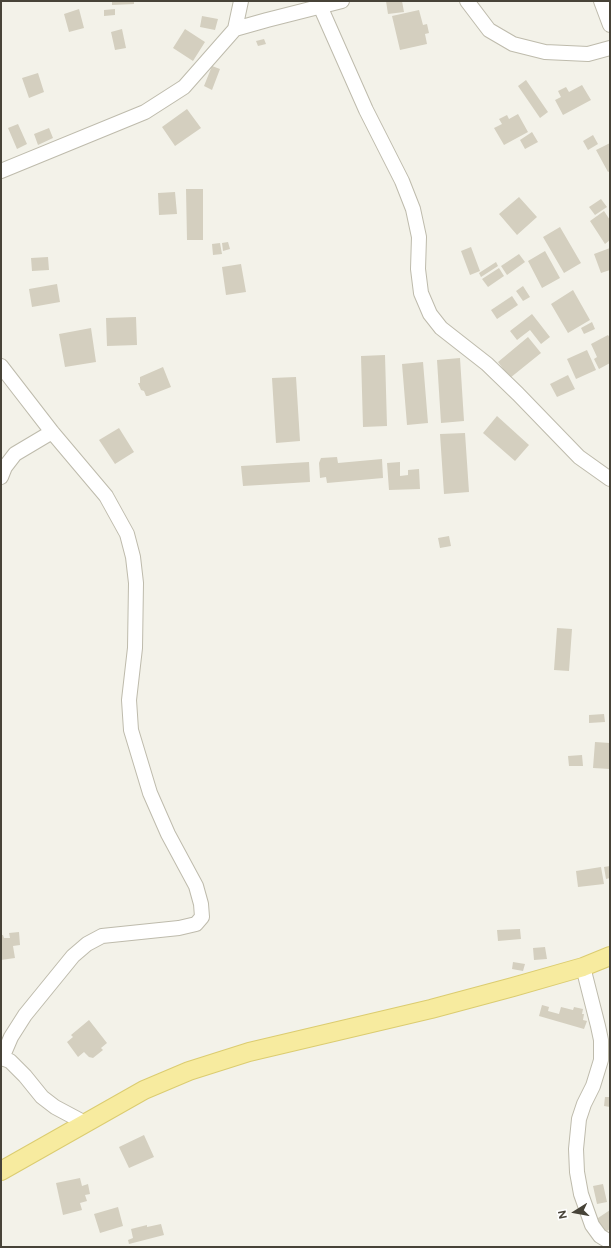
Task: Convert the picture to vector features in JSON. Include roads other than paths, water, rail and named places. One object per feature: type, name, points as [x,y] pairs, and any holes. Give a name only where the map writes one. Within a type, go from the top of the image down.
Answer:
[{"type":"main road","points":[[1,1171],[144,1090],[189,1071],[249,1052],[431,1010],[583,967],[610,956]]},
{"type":"street","points":[[1,171],[145,112],[184,86],[235,29],[241,1]]},
{"type":"street","points":[[235,29],[342,1]]},
{"type":"street","points":[[467,1],[489,30],[513,44],[545,52],[588,54],[610,48]]},
{"type":"street","points":[[601,1],[610,25]]},
{"type":"street","points":[[320,6],[366,110],[402,181],[413,209],[419,237],[418,269],[421,294],[430,314],[441,328],[487,364],[579,457],[610,479]]},
{"type":"street","points":[[1,366],[52,432],[106,496],[127,534],[133,558],[136,583],[135,648],[129,700],[131,730],[150,793],[168,834],[196,886],[201,904],[202,917],[196,924],[179,928],[102,936],[87,944],[73,956],[25,1015],[11,1037],[2,1058],[10,1061],[25,1076],[42,1097],[55,1107],[85,1123]]},
{"type":"street","points":[[1,477],[5,467],[15,454],[52,432]]},
{"type":"street","points":[[583,967],[601,1040],[601,1060],[593,1086],[584,1104],[579,1119],[576,1149],[577,1172],[581,1194],[592,1225],[600,1236],[610,1242],[607,1247]]}]
